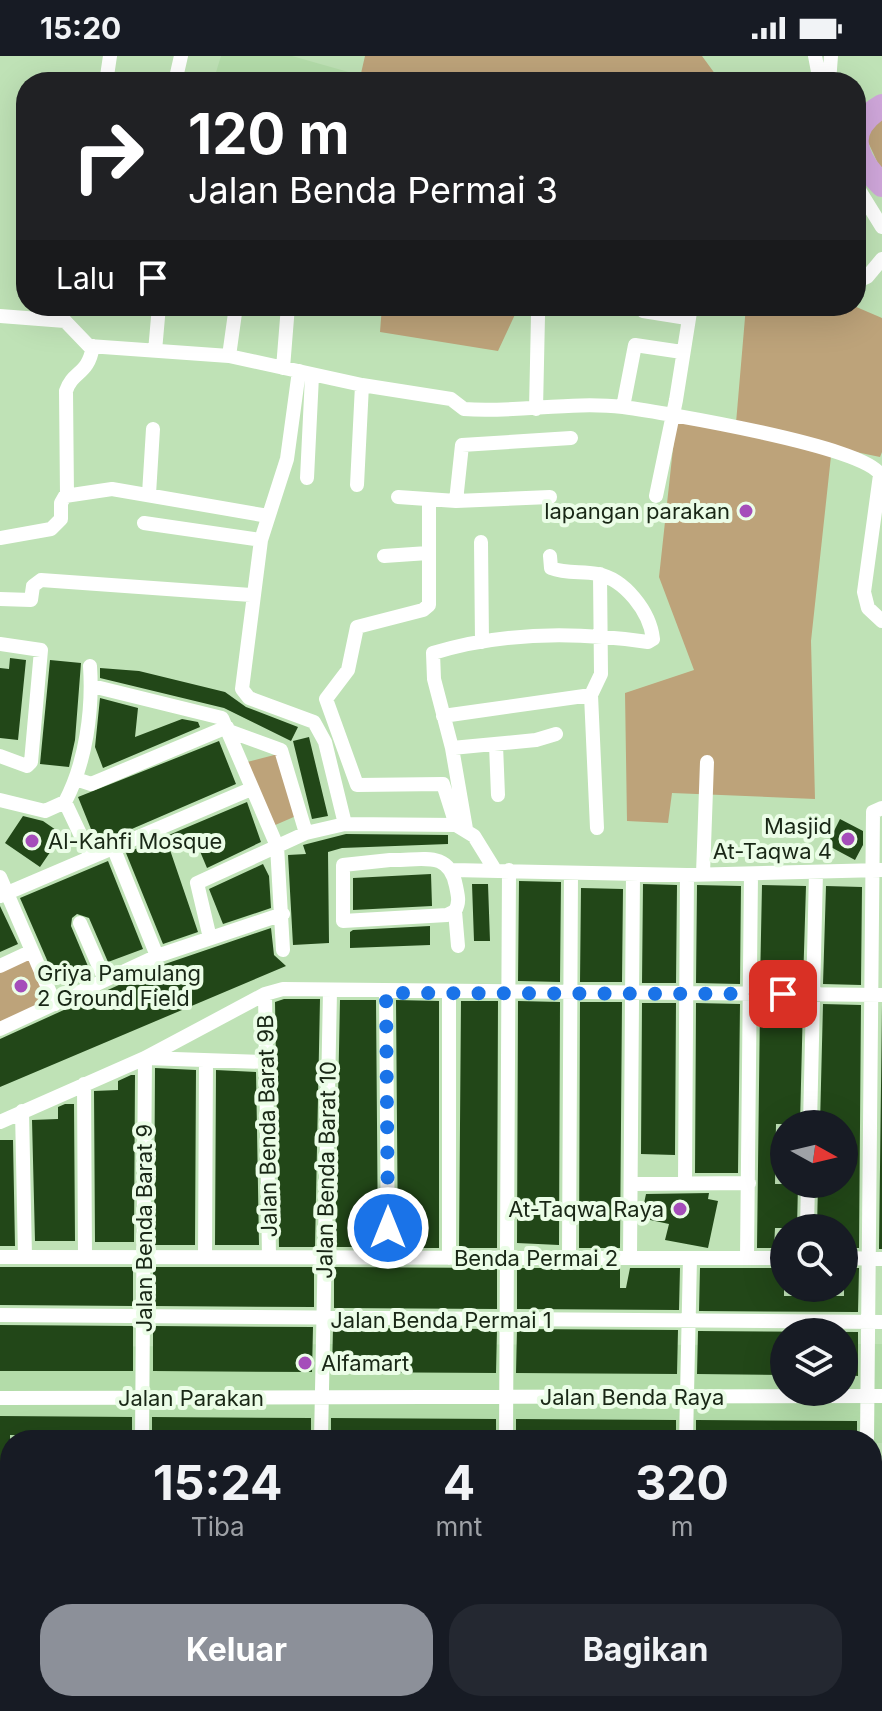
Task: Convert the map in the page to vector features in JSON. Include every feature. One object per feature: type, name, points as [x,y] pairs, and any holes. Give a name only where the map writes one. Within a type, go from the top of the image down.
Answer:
[{"type":"street","points":[[866,210],[882,227]]},
{"type":"street","points":[[866,277],[882,259]]},
{"type":"street","points":[[0,316],[65,321],[85,343],[93,346],[229,356],[362,385],[451,399],[464,409],[623,407],[788,437],[875,466],[880,480],[877,538],[865,602],[882,621]]},
{"type":"street","points":[[155,351],[158,316]]},
{"type":"street","points":[[229,356],[235,316]]},
{"type":"street","points":[[283,368],[287,316]]},
{"type":"street","points":[[536,409],[538,316]]},
{"type":"street","points":[[656,496],[673,416],[688,316]]},
{"type":"street","points":[[623,407],[635,345],[682,352]]},
{"type":"street","points":[[67,496],[66,391],[70,382],[87,368],[93,346]]},
{"type":"street","points":[[306,373],[307,478]]},
{"type":"street","points":[[306,373],[287,459],[261,540],[251,595],[242,689],[249,698],[314,722],[325,742],[345,824]]},
{"type":"street","points":[[357,485],[362,385]]},
{"type":"street","points":[[149,494],[153,429]]},
{"type":"street","points":[[456,501],[462,445],[571,438]]},
{"type":"street","points":[[0,538],[58,525],[61,503],[67,496],[112,489],[268,516]]},
{"type":"street","points":[[398,497],[456,501],[550,497]]},
{"type":"street","points":[[429,500],[429,605],[417,612],[358,626],[348,670],[326,699],[357,785],[443,784],[461,827],[502,870],[508,994],[506,1430]]},
{"type":"street","points":[[144,523],[261,540]]},
{"type":"street","points":[[481,542],[482,642]]},
{"type":"street","points":[[384,556],[428,553]]},
{"type":"street","points":[[461,827],[452,748],[432,656],[482,642],[599,636],[648,642],[653,636],[628,591],[600,574],[555,570],[550,566],[550,556]]},
{"type":"street","points":[[597,828],[591,695],[601,678],[600,574]]},
{"type":"street","points":[[0,599],[31,600],[33,586],[41,580],[251,595]]},
{"type":"street","points":[[0,644],[41,650],[31,762],[27,766],[0,756]]},
{"type":"street","points":[[0,800],[45,811],[65,802],[76,779],[92,686],[90,666]]},
{"type":"street","points":[[92,686],[219,716],[228,729],[277,846],[283,950]]},
{"type":"street","points":[[443,716],[591,695]]},
{"type":"street","points":[[76,779],[91,784],[228,729],[281,750],[306,833]]},
{"type":"street","points":[[452,748],[496,745],[556,734]]},
{"type":"street","points":[[496,745],[498,795]]},
{"type":"street","points":[[703,874],[707,762]]},
{"type":"street","points":[[3,895],[251,789]]},
{"type":"street","points":[[65,802],[91,857]]},
{"type":"street","points":[[869,1430],[875,1396],[876,1322],[877,870],[873,812],[882,808]]},
{"type":"street","points":[[210,938],[197,883],[306,833],[345,824],[461,827]]},
{"type":"street","points":[[113,847],[157,956]]},
{"type":"street","points":[[455,911],[447,915],[343,920],[343,864],[434,860],[447,863],[453,870],[459,900],[455,911],[458,946]]},
{"type":"street","points":[[453,870],[687,875],[877,870]]},
{"type":"street","points":[[810,1110],[816,872]]},
{"type":"street","points":[[569,1258],[571,873]]},
{"type":"street","points":[[630,1258],[633,874]]},
{"type":"street","points":[[747,1258],[751,874]]},
{"type":"street","points":[[685,1182],[687,875]]},
{"type":"street","points":[[0,877],[3,895],[55,1004]]},
{"type":"street","points":[[0,1029],[157,956],[283,914]]},
{"type":"street","points":[[80,923],[104,978]]},
{"type":"street","points":[[0,966],[32,951]]},
{"type":"street","points":[[0,1122],[145,1058],[265,994],[296,988],[449,994],[877,995]]},
{"type":"street","name":"Jalan Benda Barat 10","points":[[321,1430],[330,991]]},
{"type":"street","points":[[386,993],[388,1258]]},
{"type":"street","name":"Jalan Benda Barat 9B","points":[[265,994],[269,1257]]},
{"type":"street","points":[[449,994],[449,1258]]},
{"type":"street","points":[[145,1058],[267,1062]]},
{"type":"street","name":"Jalan Benda Barat 9","points":[[142,1430],[145,1058]]},
{"type":"street","points":[[205,1257],[206,1061]]},
{"type":"street","points":[[84,1084],[85,1257]]},
{"type":"street","points":[[22,1111],[25,1257]]},
{"type":"street","points":[[631,1184],[749,1183]]},
{"type":"street","name":"Benda Permai 2","points":[[0,1257],[770,1258]]},
{"type":"street","points":[[687,1430],[690,1258]]},
{"type":"street","name":"Jalan Benda Permai 1","points":[[0,1315],[322,1320],[876,1322]]},
{"type":"street","name":"Jalan Benda Raya","points":[[381,1397],[875,1396]]},
{"type":"street","name":"Jalan Parakan","points":[[0,1398],[381,1397]]},
{"type":"shaded area","points":[[221,56],[292,56],[348,72],[216,72]]},
{"type":"shaded area","points":[[365,56],[702,56],[714,72],[361,72]]},
{"type":"shaded area","points":[[882,105],[882,172],[866,138],[866,120]]},
{"type":"shaded area","points":[[866,311],[882,318],[882,452],[880,457],[832,447],[811,641],[815,799],[672,793],[668,823],[627,821],[625,693],[694,670],[659,577],[676,421],[736,423],[745,316],[866,316]]},
{"type":"shaded area","points":[[381,316],[514,316],[498,351],[380,332]]},
{"type":"shaded area","points":[[278,754],[296,816],[273,826],[247,762]]},
{"type":"shaded area","name":"Griya Pamulang 2 Ground Field","points":[[30,958],[49,1001],[0,1022],[0,971]]},
{"type":"shaded area","points":[[331,1344],[770,1345],[770,1406],[858,1406],[858,1344],[882,1344],[882,1430],[0,1430],[0,1348]]},
{"type":"building","points":[[10,658],[26,660],[18,740],[0,738],[0,668],[9,669]]},
{"type":"building","points":[[50,660],[81,663],[75,740],[69,767],[40,764]]},
{"type":"building","points":[[100,668],[139,671],[225,692],[246,707],[298,727],[291,741],[224,708],[100,678]]},
{"type":"building","points":[[100,698],[138,708],[135,737],[182,719],[198,722],[200,727],[103,768],[95,747]]},
{"type":"building","points":[[309,737],[328,816],[312,819],[293,741]]},
{"type":"building","points":[[219,741],[236,784],[97,844],[78,797]]},
{"type":"building","points":[[247,802],[261,842],[207,868],[194,837],[169,847],[198,932],[163,944],[126,853]]},
{"type":"building","name":"Al-Kahfi Mosque","points":[[23,816],[43,821],[56,830],[53,835],[59,839],[40,867],[5,843]]},
{"type":"building","name":"Masjid At-Taqwa 4","points":[[840,819],[863,831],[863,845],[855,860],[827,845]]},
{"type":"building","points":[[346,834],[448,835],[448,844],[342,848],[328,852],[329,943],[293,945],[288,855],[306,854],[303,845]]},
{"type":"building","points":[[108,861],[143,949],[108,962],[89,918],[77,914],[72,918],[71,926],[90,971],[57,983],[20,898]]},
{"type":"building","points":[[263,864],[269,876],[271,908],[223,924],[209,889]]},
{"type":"building","points":[[431,874],[432,906],[353,910],[353,878]]},
{"type":"building","points":[[519,881],[561,882],[560,982],[518,981]]},
{"type":"building","points":[[472,884],[488,884],[490,941],[474,941]]},
{"type":"building","points":[[643,884],[677,885],[676,983],[642,983]]},
{"type":"building","points":[[697,885],[741,886],[740,984],[696,983]]},
{"type":"building","points":[[762,885],[806,886],[803,984],[760,984]]},
{"type":"building","points":[[826,886],[862,887],[861,985],[823,984]]},
{"type":"building","points":[[581,888],[623,889],[622,982],[580,982]]},
{"type":"building","points":[[0,906],[18,944],[0,952]]},
{"type":"building","points":[[430,926],[430,945],[350,948],[350,932],[353,930]]},
{"type":"building","points":[[271,928],[274,955],[286,966],[0,1087],[0,1039],[165,964]]},
{"type":"building","points":[[320,999],[315,1247],[279,1247],[275,1002]]},
{"type":"building","points":[[340,1000],[376,1000],[378,1247],[335,1247]]},
{"type":"building","points":[[396,1000],[439,1001],[439,1248],[398,1248]]},
{"type":"building","points":[[461,1001],[498,1001],[497,1248],[459,1248]]},
{"type":"building","points":[[518,1001],[560,1002],[559,1245],[517,1243]]},
{"type":"building","points":[[580,1002],[622,1002],[620,1248],[579,1248]]},
{"type":"building","points":[[642,1003],[676,1003],[675,1155],[641,1154]]},
{"type":"building","points":[[696,1003],[740,1004],[738,1173],[695,1173]]},
{"type":"building","points":[[760,1004],[803,1004],[800,1110],[770,1110],[770,1198],[798,1198],[797,1214],[770,1214],[770,1248],[757,1248]]},
{"type":"building","points":[[823,1004],[861,1005],[859,1248],[858,1214],[817,1214],[818,1198],[858,1198],[858,1110],[820,1110]]},
{"type":"building","points":[[882,1005],[882,1249],[879,1249]]},
{"type":"building","points":[[155,1068],[196,1070],[195,1245],[154,1245]]},
{"type":"building","points":[[216,1070],[256,1072],[259,1245],[215,1245]]},
{"type":"building","points":[[135,1075],[134,1242],[95,1242],[94,1091],[118,1090],[118,1081]]},
{"type":"building","points":[[74,1104],[75,1241],[35,1241],[32,1120],[58,1119],[58,1107]]},
{"type":"building","points":[[0,1140],[13,1140],[15,1246],[0,1246]]},
{"type":"building","name":"At-Taqwa Raya","points":[[709,1193],[708,1199],[718,1201],[708,1248],[665,1240],[669,1224],[641,1218],[646,1194]]},
{"type":"building","points":[[0,1267],[133,1267],[133,1306],[0,1305]]},
{"type":"building","points":[[153,1267],[314,1267],[314,1307],[153,1306]]},
{"type":"building","points":[[334,1267],[497,1268],[497,1309],[334,1308]]},
{"type":"building","points":[[517,1268],[620,1268],[620,1288],[626,1288],[630,1268],[680,1268],[679,1310],[517,1309]]},
{"type":"building","points":[[700,1268],[770,1268],[770,1302],[858,1302],[859,1268],[858,1312],[699,1311]]},
{"type":"building","points":[[0,1325],[133,1326],[133,1371],[0,1371]]},
{"type":"building","points":[[153,1326],[313,1327],[312,1372],[153,1371]]},
{"type":"building","points":[[333,1328],[497,1329],[496,1373],[332,1372]]},
{"type":"building","points":[[517,1329],[678,1330],[677,1374],[516,1373]]},
{"type":"building","points":[[698,1331],[770,1331],[770,1375],[697,1374]]},
{"type":"building","points":[[0,1416],[132,1417],[132,1430],[0,1430]]},
{"type":"building","points":[[152,1417],[311,1418],[311,1430],[152,1430]]},
{"type":"building","points":[[331,1418],[496,1419],[496,1430],[331,1430]]},
{"type":"building","points":[[516,1419],[676,1420],[676,1430],[516,1430]]},
{"type":"building","points":[[696,1420],[857,1421],[857,1430],[696,1430]]},
{"type":"waterway","points":[[866,119],[882,106]]},
{"type":"waterway","points":[[866,166],[882,185]]},
{"type":"place","name":"lapangan parakan","points":[[746,511]]},
{"type":"place","name":"Masjid At-Taqwa 4","points":[[848,839]]},
{"type":"place","name":"Al-Kahfi Mosque","points":[[32,841]]},
{"type":"place","name":"Griya Pamulang 2 Ground Field","points":[[21,986]]},
{"type":"place","name":"At-Taqwa Raya","points":[[680,1209]]},
{"type":"place","name":"Alfamart","points":[[305,1363]]},
{"type":"route","points":[[388,1228],[386,993],[783,994]]}]
